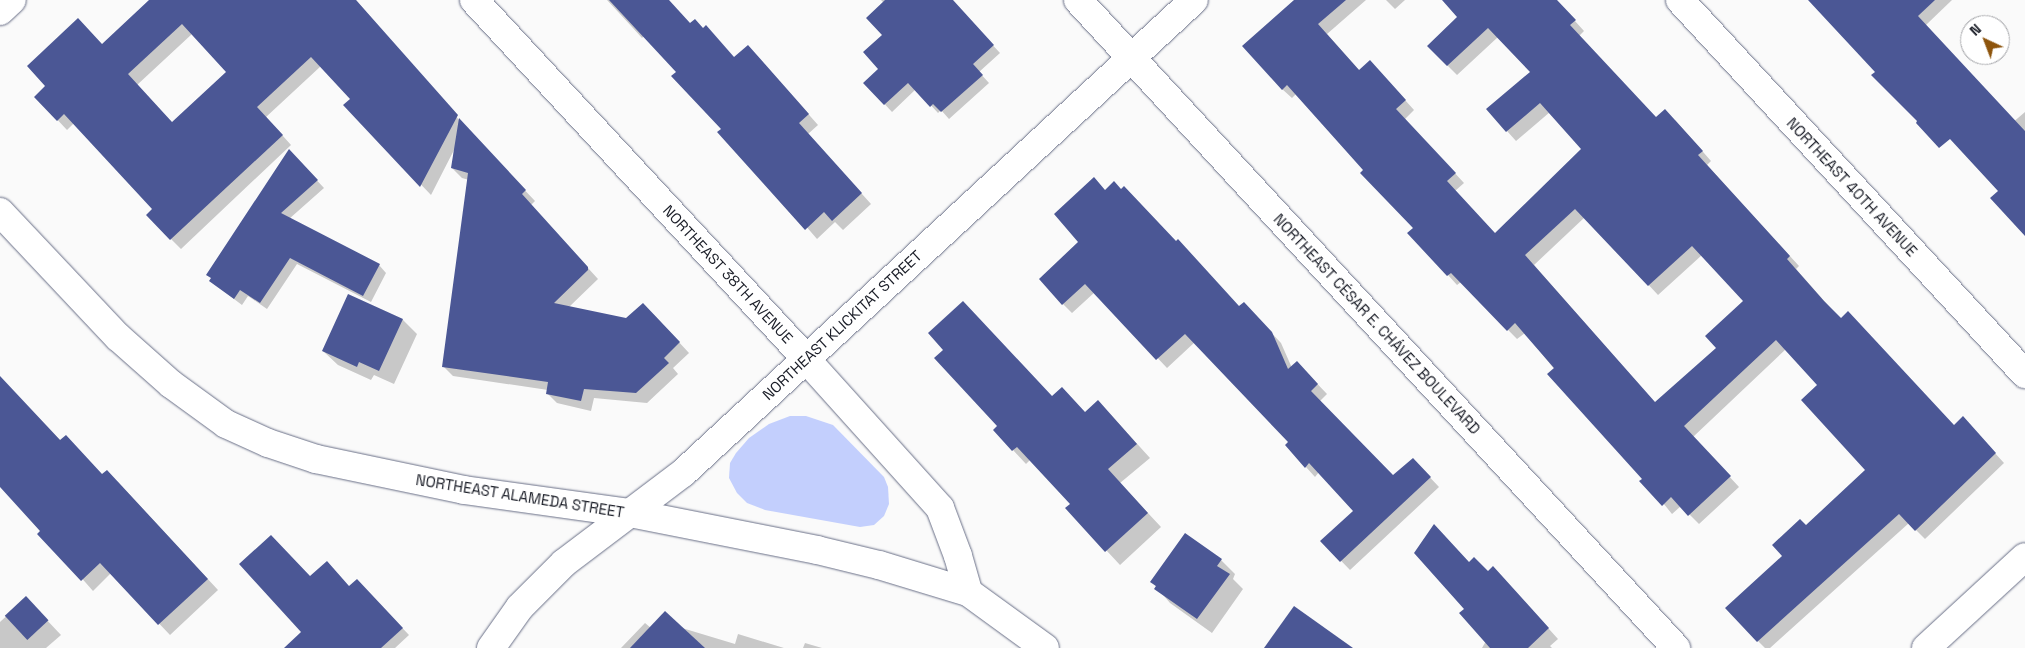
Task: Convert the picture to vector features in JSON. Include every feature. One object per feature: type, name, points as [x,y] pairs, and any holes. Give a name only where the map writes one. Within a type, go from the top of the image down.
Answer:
[{"type":"street","points":[[0,11],[12,0]]},
{"type":"street","name":"NORTHEAST 38TH AVENUE","points":[[474,0],[805,358],[940,508],[955,548],[968,592]]},
{"type":"street","name":"NORTHEAST CÉSAR E. CHÁVEZ BOULEVARD","points":[[1078,0],[1676,648]]},
{"type":"street","name":"NORTHEAST KLICKITAT STREET","points":[[491,648],[520,607],[564,563],[683,473],[805,358],[1194,0]]},
{"type":"street","name":"NORTHEAST 40TH AVENUE","points":[[1680,0],[2025,374]]},
{"type":"street","name":"NORTHEAST ALAMEDA STREET","points":[[0,212],[118,337],[171,384],[226,424],[268,443],[316,459],[464,490],[630,513],[817,550],[879,565],[968,592],[1046,648]]},
{"type":"street","points":[[1926,648],[2025,557]]},
{"type":"shaded area","points":[[790,416],[806,416],[833,425],[884,477],[888,487],[889,504],[884,516],[874,525],[860,527],[765,510],[747,503],[737,493],[729,478],[730,463],[736,453],[749,438],[769,424]]},
{"type":"building","points":[[149,0],[356,0],[458,115],[420,187],[343,105],[350,99],[311,57],[257,107],[283,135],[170,240],[146,215],[152,209],[64,114],[57,121],[34,97],[45,86],[27,66],[78,18],[102,44]],"holes":[[[182,24],[226,72],[172,122],[128,74]]]},
{"type":"building","points":[[609,0],[669,0],[690,23],[695,19],[703,28],[706,25],[734,57],[748,45],[809,114],[799,123],[862,193],[832,221],[824,212],[805,230],[717,132],[721,129],[671,76],[676,72]]},
{"type":"building","points":[[885,0],[953,0],[994,45],[973,64],[983,75],[941,112],[933,104],[930,107],[908,83],[884,105],[863,83],[878,69],[863,52],[882,35],[866,18]]},
{"type":"building","points":[[1294,0],[1346,0],[1318,24],[1359,70],[1370,60],[1406,100],[1396,109],[1456,173],[1447,181],[1495,233],[1581,149],[1540,103],[1506,132],[1486,109],[1530,72],[1488,28],[1447,66],[1427,46],[1457,17],[1442,0],[1557,0],[1576,20],[1570,25],[1656,117],[1665,109],[1703,151],[1698,155],[1790,256],[1787,259],[1824,301],[1841,318],[1848,311],[1954,425],[1963,416],[1996,453],[1915,531],[1899,514],[1757,642],[1725,608],[1782,556],[1772,545],[1800,519],[1806,525],[1865,470],[1801,400],[1817,385],[1776,340],[1684,426],[1731,476],[1688,516],[1671,497],[1662,506],[1639,481],[1642,479],[1547,374],[1554,368],[1515,323],[1507,331],[1451,273],[1447,276],[1407,233],[1413,228],[1360,173],[1363,170],[1287,85],[1282,90],[1242,46]],"holes":[[[1575,209],[1648,286],[1692,246],[1743,301],[1705,336],[1716,348],[1655,402],[1525,255]]]},
{"type":"building","points":[[1808,0],[1935,0],[1918,16],[1960,61],[1960,65],[1964,65],[2025,131],[2025,236],[1990,198],[1998,191],[1950,139],[1939,148],[1916,123],[1917,121],[1871,75],[1875,72]]},
{"type":"building","points":[[459,118],[526,190],[522,194],[588,267],[588,270],[554,303],[626,318],[643,303],[680,342],[664,358],[669,363],[636,393],[584,389],[581,401],[546,394],[548,382],[442,367],[468,173],[451,168]]},
{"type":"building","points":[[289,149],[318,180],[281,213],[380,264],[363,296],[290,258],[260,303],[240,290],[234,299],[209,281],[211,278],[206,275]]},
{"type":"building","points":[[1094,177],[1105,190],[1114,181],[1121,189],[1124,186],[1176,241],[1178,239],[1239,306],[1244,302],[1272,332],[1288,369],[1297,361],[1318,384],[1311,391],[1393,475],[1413,458],[1431,477],[1340,562],[1320,541],[1353,511],[1309,463],[1305,468],[1285,445],[1288,442],[1185,334],[1156,360],[1085,284],[1062,305],[1039,279],[1078,242],[1054,214]]},
{"type":"building","points":[[348,294],[403,319],[379,371],[359,362],[357,367],[322,351]]},
{"type":"building","points":[[963,301],[1052,396],[1062,387],[1085,412],[1098,400],[1137,444],[1108,469],[1148,513],[1105,552],[1065,508],[1070,504],[1017,447],[1012,451],[993,430],[997,426],[934,358],[943,350],[928,333]]},
{"type":"building","points":[[0,376],[60,440],[66,435],[102,474],[107,470],[208,579],[158,625],[100,563],[81,581],[37,534],[40,531],[0,487]]},
{"type":"building","points":[[1434,524],[1469,562],[1474,557],[1488,571],[1493,566],[1549,628],[1528,648],[1490,648],[1459,613],[1464,609],[1414,553]]},
{"type":"building","points":[[1185,533],[1222,559],[1217,566],[1230,574],[1197,619],[1154,589],[1156,586],[1150,582]]},
{"type":"building","points":[[271,535],[310,576],[327,561],[349,586],[357,579],[403,628],[381,648],[284,648],[301,632],[239,564]]},
{"type":"building","points":[[26,596],[49,620],[27,640],[5,616]]},
{"type":"building","points":[[1294,606],[1353,648],[1264,648]]},
{"type":"building","points":[[665,611],[705,648],[630,648]]}]
